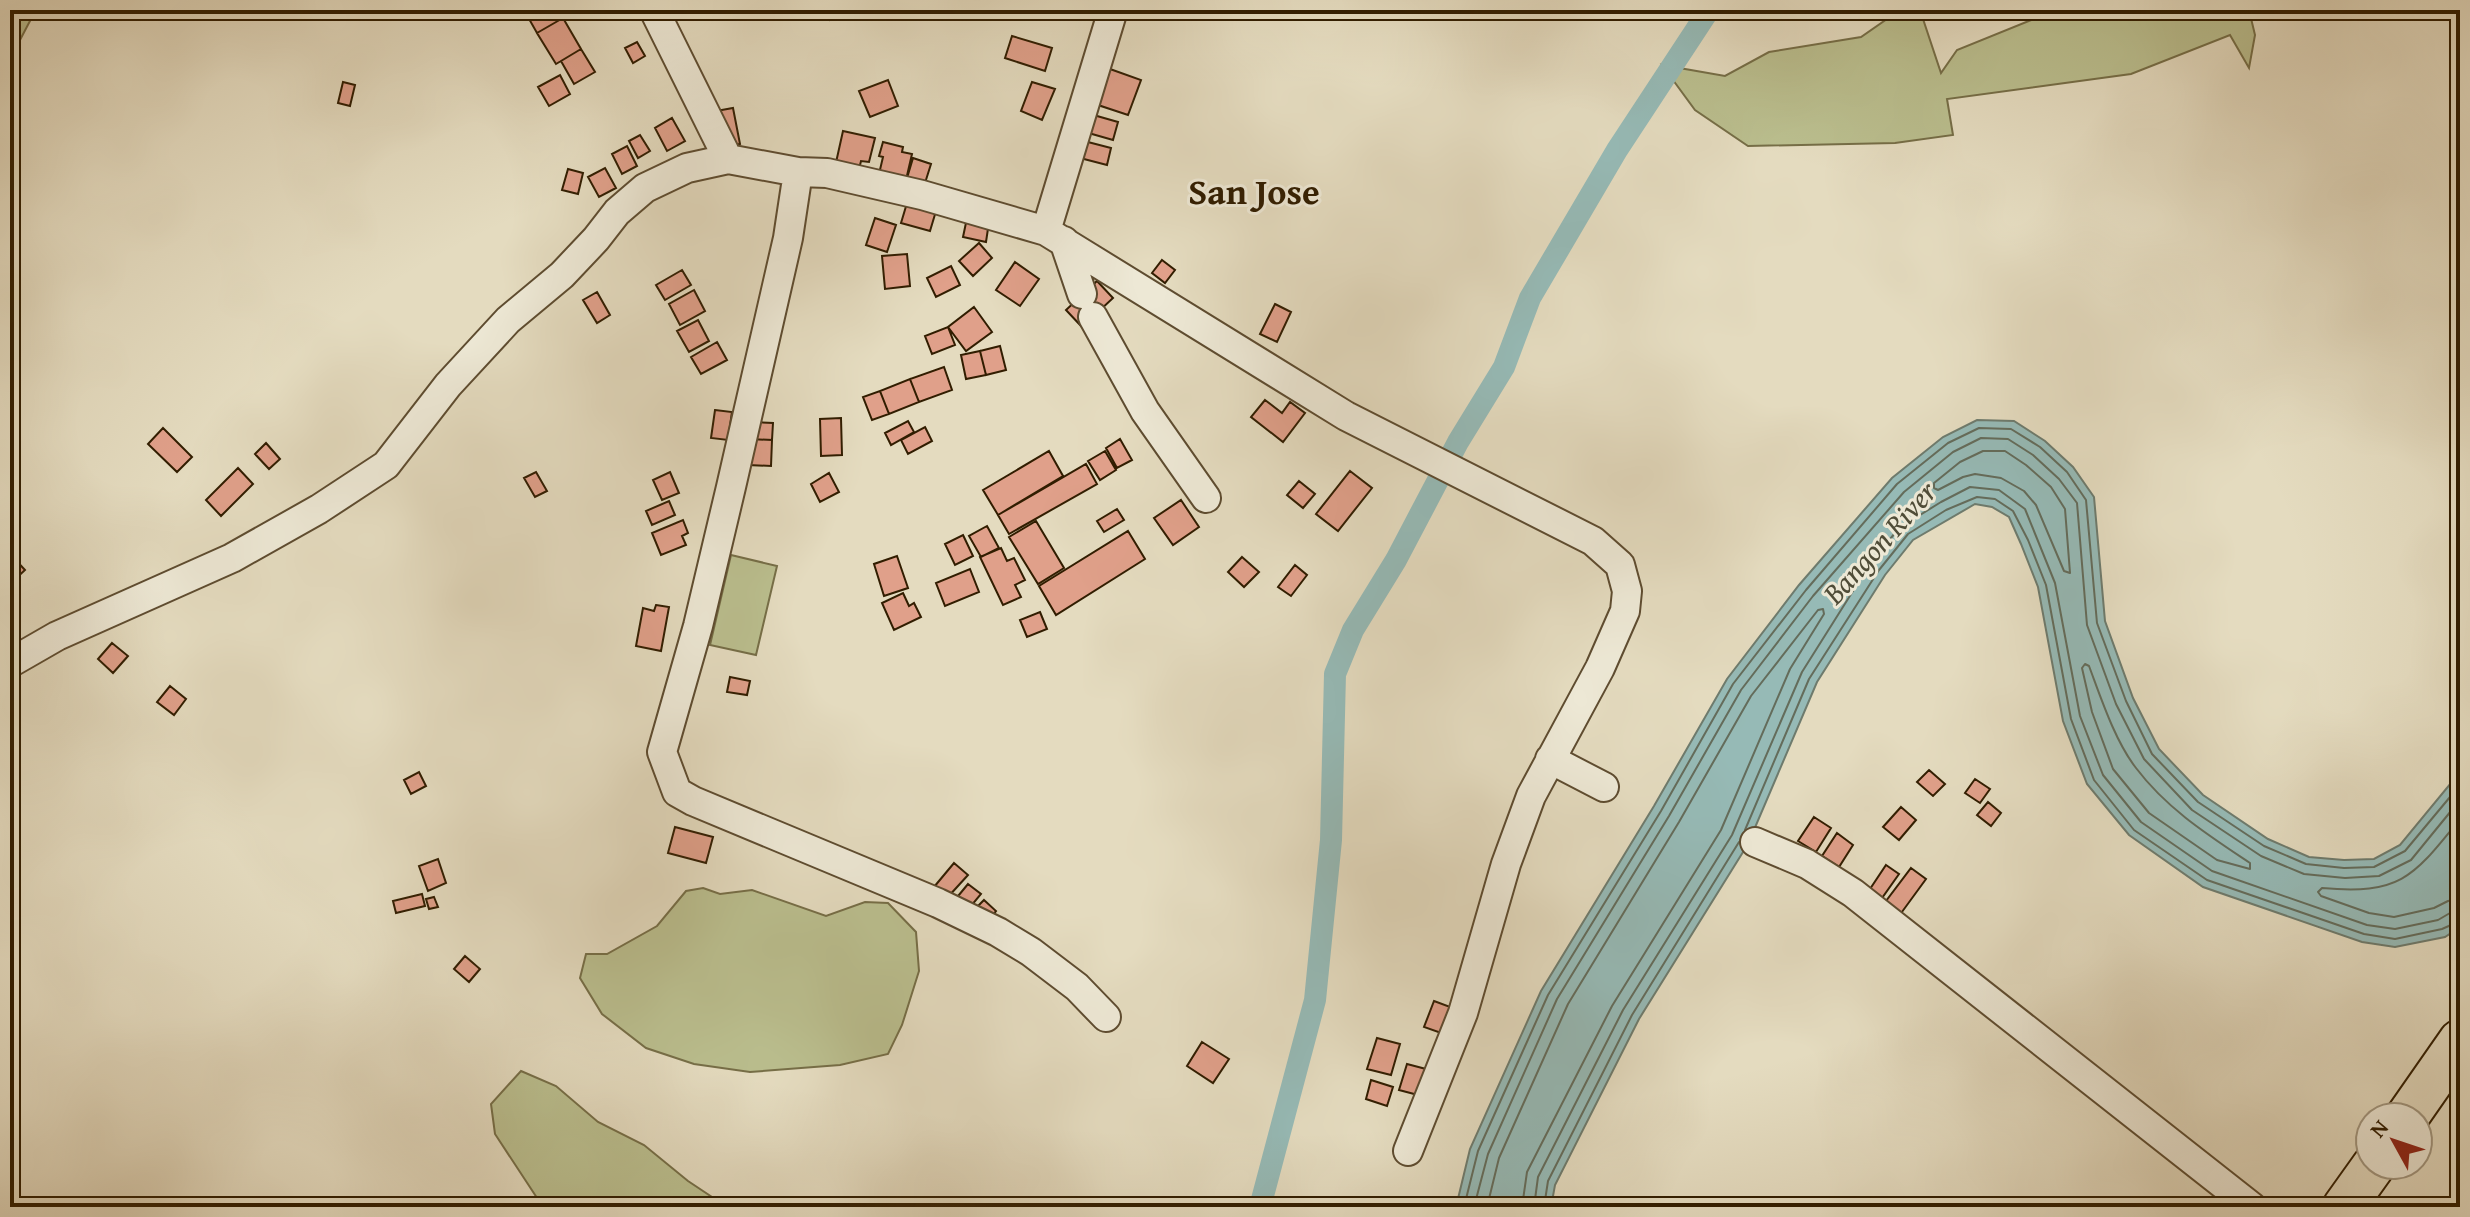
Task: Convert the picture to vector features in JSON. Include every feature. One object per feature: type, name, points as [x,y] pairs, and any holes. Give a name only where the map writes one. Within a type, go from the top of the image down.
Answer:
[{"type":"highway","points":[[2418,1101],[2460,1041]]},
{"type":"highway","points":[[2344,1207],[2363,1181]]},
{"type":"street","points":[[654,10],[728,159]]},
{"type":"street","points":[[1113,10],[1055,236],[1087,306],[1145,411],[1206,498]]},
{"type":"street","points":[[10,663],[57,636],[232,558],[319,509],[386,465],[448,385],[508,320],[562,275],[617,212],[645,188],[687,168],[728,159],[798,172],[857,178],[1055,236],[1346,416],[1593,541],[1620,565],[1624,575],[1627,591],[1625,611],[1614,640],[1531,796],[1506,864],[1463,1013],[1408,1151]]},
{"type":"street","points":[[798,172],[788,238],[698,626],[662,752],[677,792],[938,903],[998,932],[1043,960],[1077,987],[1106,1017]]},
{"type":"street","points":[[1550,759],[1604,787]]},
{"type":"street","points":[[1755,842],[1807,864],[1853,893],[2252,1207]]},
{"type":"green space","points":[[10,10],[48,10],[31,19],[10,59]]},
{"type":"green space","points":[[1900,10],[1920,10],[1941,73],[1957,50],[2056,10],[2249,10],[2255,35],[2249,68],[2230,35],[2131,74],[1947,99],[1953,135],[1895,143],[1748,146],[1695,110],[1662,65],[1725,76],[1769,52],[1861,37]]},
{"type":"green space","points":[[731,555],[777,566],[756,655],[710,645]]},
{"type":"green space","points":[[703,888],[720,894],[752,890],[826,916],[865,902],[888,903],[916,932],[919,971],[902,1025],[888,1054],[840,1065],[750,1072],[694,1064],[646,1048],[602,1014],[580,978],[586,954],[607,954],[657,926],[686,891]]},
{"type":"green space","points":[[521,1071],[556,1086],[598,1122],[644,1145],[688,1181],[727,1207],[543,1207],[495,1134],[491,1104]]},
{"type":"water","name":"Bangon River","points":[[1977,420],[2014,421],[2045,441],[2073,467],[2094,497],[2105,621],[2133,698],[2159,749],[2203,795],[2268,839],[2309,857],[2374,859],[2400,845],[2460,772],[2460,927],[2445,937],[2395,947],[2362,942],[2203,887],[2129,835],[2087,784],[2063,721],[2038,587],[2009,517],[1992,507],[1975,504],[1913,540],[1885,575],[1817,682],[1748,844],[1639,1019],[1555,1185],[1551,1207],[1456,1207],[1470,1149],[1541,991],[1727,679],[1799,585],[1892,478],[1943,437]]},
{"type":"building","points":[[524,10],[558,10],[563,18],[537,33]]},
{"type":"building","points":[[825,10],[846,10],[847,11],[830,20]]},
{"type":"building","points":[[563,18],[581,49],[556,64],[537,33]]},
{"type":"building","points":[[1012,36],[1052,48],[1045,71],[1005,58]]},
{"type":"building","points":[[637,42],[645,56],[633,63],[625,48]]},
{"type":"building","points":[[581,49],[595,72],[574,84],[561,61]]},
{"type":"building","points":[[1110,69],[1141,80],[1128,115],[1098,105]]},
{"type":"building","points":[[560,75],[570,94],[549,106],[538,87]]},
{"type":"building","points":[[888,80],[898,106],[870,117],[859,91]]},
{"type":"building","points":[[343,82],[355,85],[350,106],[338,103]]},
{"type":"building","points":[[1032,82],[1055,89],[1042,120],[1021,111]]},
{"type":"building","points":[[733,108],[740,144],[723,147],[716,111]]},
{"type":"building","points":[[1090,114],[1118,122],[1113,140],[1085,132]]},
{"type":"building","points":[[672,118],[685,141],[667,151],[655,128]]},
{"type":"building","points":[[843,131],[875,138],[869,162],[861,161],[858,173],[835,167]]},
{"type":"building","points":[[640,135],[650,151],[638,158],[629,141]]},
{"type":"building","points":[[1084,141],[1111,148],[1107,165],[1080,158]]},
{"type":"building","points":[[883,142],[903,147],[902,152],[912,154],[906,180],[879,174]]},
{"type":"building","points":[[627,146],[637,166],[622,174],[612,154]]},
{"type":"building","points":[[913,158],[931,164],[925,183],[907,178]]},
{"type":"building","points":[[605,168],[616,188],[599,197],[588,177]]},
{"type":"building","points":[[568,169],[583,173],[578,194],[562,190]]},
{"type":"building","points":[[907,203],[936,211],[930,231],[901,223]]},
{"type":"building","points":[[875,218],[896,225],[887,252],[866,245]]},
{"type":"building","points":[[967,218],[989,222],[986,242],[963,237]]},
{"type":"building","points":[[979,243],[992,258],[973,276],[959,261]]},
{"type":"building","points":[[907,254],[910,286],[885,289],[882,256]]},
{"type":"building","points":[[1162,260],[1175,270],[1165,283],[1152,273]]},
{"type":"building","points":[[1015,262],[1039,279],[1020,306],[996,290]]},
{"type":"building","points":[[951,266],[960,285],[936,297],[927,278]]},
{"type":"building","points":[[682,270],[691,285],[665,300],[656,285]]},
{"type":"building","points":[[1097,281],[1113,298],[1082,327],[1066,310]]},
{"type":"building","points":[[694,290],[705,311],[680,325],[669,304]]},
{"type":"building","points":[[597,292],[610,315],[597,323],[583,300]]},
{"type":"building","points":[[1275,304],[1291,312],[1277,342],[1260,334]]},
{"type":"building","points":[[974,307],[992,332],[966,351],[948,327]]},
{"type":"building","points":[[698,320],[709,341],[689,352],[677,331]]},
{"type":"building","points":[[948,327],[955,345],[932,354],[925,336]]},
{"type":"building","points":[[717,342],[727,360],[701,374],[691,357]]},
{"type":"building","points":[[1000,346],[1006,370],[986,375],[980,351]]},
{"type":"building","points":[[980,351],[986,375],[966,379],[961,355]]},
{"type":"building","points":[[944,367],[952,390],[919,402],[910,379]]},
{"type":"building","points":[[910,379],[919,402],[889,414],[880,391]]},
{"type":"building","points":[[880,391],[889,414],[872,420],[863,397]]},
{"type":"building","points":[[1265,400],[1282,413],[1290,402],[1305,413],[1283,442],[1251,417]]},
{"type":"building","points":[[715,410],[732,412],[728,440],[711,438]]},
{"type":"building","points":[[841,418],[842,455],[821,456],[820,419]]},
{"type":"building","points":[[908,421],[914,432],[891,445],[885,433]]},
{"type":"building","points":[[751,422],[773,423],[772,440],[750,439]]},
{"type":"building","points":[[925,427],[932,441],[908,454],[901,440]]},
{"type":"building","points":[[163,428],[192,457],[177,472],[148,444]]},
{"type":"building","points":[[750,439],[772,440],[771,466],[748,465]]},
{"type":"building","points":[[1120,439],[1132,460],[1117,468],[1106,448]]},
{"type":"building","points":[[266,443],[280,459],[269,469],[255,454]]},
{"type":"building","points":[[1049,451],[1063,476],[998,515],[983,490]]},
{"type":"building","points":[[1105,451],[1116,470],[1100,480],[1088,461]]},
{"type":"building","points":[[1086,464],[1097,484],[1009,534],[998,515]]},
{"type":"building","points":[[238,468],[253,484],[221,516],[206,500]]},
{"type":"building","points":[[1350,471],[1372,488],[1338,531],[1316,514]]},
{"type":"building","points":[[536,472],[547,491],[535,497],[524,478]]},
{"type":"building","points":[[670,472],[679,493],[662,500],[653,480]]},
{"type":"building","points":[[829,473],[839,492],[820,502],[811,484]]},
{"type":"building","points":[[1299,481],[1315,494],[1303,508],[1287,495]]},
{"type":"building","points":[[1181,500],[1199,527],[1173,545],[1154,518]]},
{"type":"building","points":[[669,501],[675,515],[652,525],[646,511]]},
{"type":"building","points":[[1117,509],[1124,520],[1104,532],[1097,521]]},
{"type":"building","points":[[683,520],[688,533],[682,536],[686,545],[661,555],[652,533]]},
{"type":"building","points":[[1036,521],[1064,568],[1038,584],[1009,537]]},
{"type":"building","points":[[987,526],[999,548],[981,557],[969,536]]},
{"type":"building","points":[[1128,531],[1145,559],[1056,615],[1039,586]]},
{"type":"building","points":[[963,535],[973,556],[955,565],[945,544]]},
{"type":"building","points":[[1001,548],[1007,561],[1014,558],[1025,580],[1015,585],[1021,597],[1003,605],[980,557]]},
{"type":"building","points":[[12,556],[25,570],[10,584],[10,558]]},
{"type":"building","points":[[897,556],[908,588],[884,596],[874,564]]},
{"type":"building","points":[[1242,557],[1259,572],[1244,587],[1228,572]]},
{"type":"building","points":[[1295,565],[1307,575],[1291,596],[1278,587]]},
{"type":"building","points":[[970,569],[979,592],[945,606],[936,583]]},
{"type":"building","points":[[903,593],[909,606],[914,603],[921,617],[894,630],[882,603]]},
{"type":"building","points":[[656,605],[669,607],[661,651],[636,646],[643,608],[654,611]]},
{"type":"building","points":[[1040,612],[1047,629],[1027,637],[1020,620]]},
{"type":"building","points":[[112,643],[128,656],[113,673],[98,659]]},
{"type":"building","points":[[730,677],[750,681],[747,695],[727,692]]},
{"type":"building","points":[[170,686],[186,699],[174,715],[157,702]]},
{"type":"building","points":[[1929,770],[1945,784],[1933,796],[1917,782]]},
{"type":"building","points":[[419,772],[426,786],[411,794],[404,780]]},
{"type":"building","points":[[1975,779],[1990,789],[1980,803],[1965,793]]},
{"type":"building","points":[[1988,802],[2001,813],[1991,826],[1977,815]]},
{"type":"building","points":[[1901,807],[1916,820],[1899,840],[1883,827]]},
{"type":"building","points":[[1814,817],[1831,828],[1816,852],[1798,841]]},
{"type":"building","points":[[675,827],[713,837],[706,863],[668,853]]},
{"type":"building","points":[[1837,833],[1853,845],[1839,867],[1822,856]]},
{"type":"building","points":[[438,859],[446,883],[428,891],[419,866]]},
{"type":"building","points":[[954,863],[968,875],[947,898],[934,887]]},
{"type":"building","points":[[1886,865],[1899,874],[1882,898],[1870,889]]},
{"type":"building","points":[[1911,868],[1926,879],[1899,916],[1883,905]]},
{"type":"building","points":[[968,884],[981,894],[966,912],[954,901]]},
{"type":"building","points":[[422,894],[425,906],[396,913],[393,901]]},
{"type":"building","points":[[434,897],[438,907],[429,909],[426,899]]},
{"type":"building","points":[[984,900],[996,911],[989,920],[976,908]]},
{"type":"building","points":[[465,956],[480,969],[469,982],[454,969]]},
{"type":"building","points":[[1434,1001],[1453,1008],[1444,1034],[1424,1027]]},
{"type":"building","points":[[1377,1038],[1400,1044],[1391,1075],[1367,1069]]},
{"type":"building","points":[[1202,1042],[1229,1059],[1213,1083],[1187,1066]]},
{"type":"building","points":[[1407,1064],[1426,1069],[1418,1095],[1399,1090]]},
{"type":"building","points":[[1371,1080],[1393,1087],[1387,1106],[1366,1099]]},
{"type":"waterway","points":[[1260,1207],[1315,1000],[1331,840],[1335,674],[1353,630],[1396,560],[1458,442],[1504,367],[1530,298],[1617,150],[1709,10]]},
{"type":"district","name":"San Jose","points":[[1254,190]]}]
